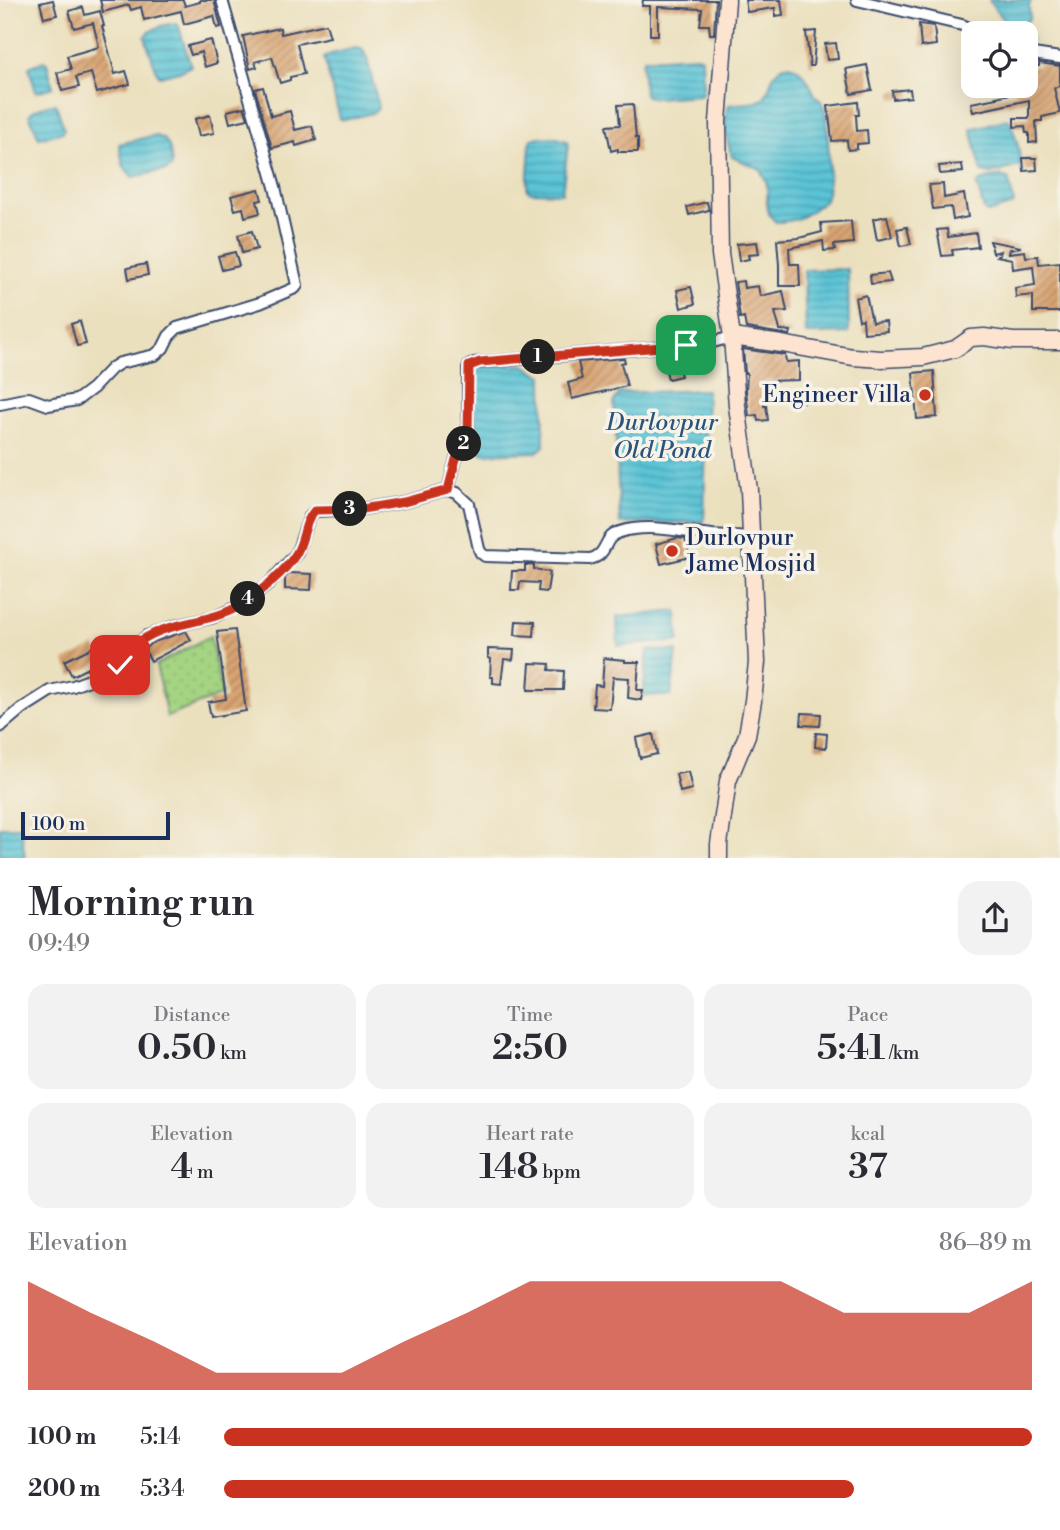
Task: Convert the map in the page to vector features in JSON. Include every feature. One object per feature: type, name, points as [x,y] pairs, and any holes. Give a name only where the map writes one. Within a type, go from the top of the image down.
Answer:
[{"type":"street","points":[[0,404],[29,398],[48,405],[77,400],[120,363],[155,355],[177,328],[260,303],[297,285],[275,187],[222,0]]},
{"type":"street","points":[[719,858],[728,781],[747,735],[757,662],[748,490],[737,406],[732,337],[720,254],[718,122],[727,0]]},
{"type":"street","points":[[857,0],[961,25]]},
{"type":"street","points":[[1038,55],[1060,58]]},
{"type":"street","points":[[448,490],[456,459],[468,434],[469,366],[480,362],[709,344],[732,337],[853,357],[881,359],[923,357],[956,349],[971,338],[1060,341]]},
{"type":"street","points":[[0,727],[20,710],[50,691],[108,673],[120,665],[131,649],[147,636],[174,626],[215,617],[243,604],[269,584],[297,553],[310,516],[315,510],[362,509],[404,502],[448,490],[469,504],[479,549],[485,556],[590,559],[603,553],[611,536],[636,529],[750,537]]},
{"type":"green space","points":[[210,636],[222,695],[167,717],[156,665]]},
{"type":"water","points":[[989,0],[1031,0],[1027,21],[1005,21]]},
{"type":"water","points":[[176,23],[191,66],[160,76],[145,37],[155,29]]},
{"type":"water","points":[[356,48],[362,49],[367,58],[378,109],[345,120],[340,119],[324,58]]},
{"type":"water","points":[[702,58],[701,95],[654,98],[646,96],[642,63],[644,59]]},
{"type":"water","points":[[43,61],[47,63],[53,87],[36,92],[29,67]]},
{"type":"water","points":[[787,65],[797,68],[805,76],[824,110],[829,152],[828,183],[824,201],[807,214],[798,219],[776,222],[769,213],[767,185],[760,169],[732,157],[725,117],[729,105],[756,102],[764,97],[776,72]]},
{"type":"water","points":[[55,104],[63,132],[39,138],[29,115],[41,107]]},
{"type":"water","points":[[1007,119],[1017,143],[1020,166],[990,174],[982,172],[971,129]]},
{"type":"water","points":[[152,136],[166,141],[172,166],[167,170],[132,177],[123,165],[119,144]]},
{"type":"water","points":[[539,137],[567,141],[562,193],[527,190],[530,144],[532,139]]},
{"type":"water","points":[[1000,176],[1008,178],[1013,205],[987,213],[977,185]]},
{"type":"water","points":[[848,269],[849,333],[806,334],[804,270]]},
{"type":"water","points":[[524,365],[543,376],[544,446],[537,452],[484,454],[477,450],[472,369],[479,366]]},
{"type":"water","name":"Durlovpur Old Pond","points":[[707,390],[704,522],[620,524],[614,401],[620,393]]},
{"type":"water","points":[[677,611],[679,641],[618,646],[617,617]]},
{"type":"water","points":[[648,650],[677,651],[671,696],[643,695]]},
{"type":"water","points":[[0,827],[21,827],[25,858],[0,858]]},
{"type":"building","points":[[53,0],[57,15],[44,18],[40,3]]},
{"type":"building","points":[[100,0],[183,0],[185,6],[200,0],[214,0],[221,27],[217,28],[214,16],[184,24],[181,11],[144,20],[141,7],[131,10],[129,5],[103,12]]},
{"type":"building","points":[[643,0],[716,0],[714,34],[710,34],[709,25],[700,25],[702,9],[658,7],[658,35],[650,35],[650,6],[642,6]]},
{"type":"building","points":[[745,0],[781,0],[783,15],[775,16],[775,8],[747,12]]},
{"type":"building","points":[[83,7],[85,15],[100,11],[115,74],[126,71],[130,84],[97,93],[91,73],[76,77],[79,87],[62,91],[57,73],[71,69],[67,56],[99,47],[93,23],[74,28],[69,11]]},
{"type":"building","points":[[326,24],[330,37],[297,44],[304,74],[290,77],[290,80],[280,83],[272,57],[255,62],[257,67],[250,69],[243,36],[280,28],[281,34]]},
{"type":"building","points":[[919,24],[934,26],[936,45],[921,47]]},
{"type":"building","points":[[816,31],[813,66],[810,66],[806,32]]},
{"type":"building","points":[[211,40],[217,63],[205,67],[201,52],[191,55],[188,46]]},
{"type":"building","points":[[836,43],[838,59],[827,60],[825,44]]},
{"type":"building","points":[[1039,63],[1060,66],[1060,86],[1054,88],[1060,113],[1036,121],[1037,142],[1029,143],[1029,133],[1026,133],[1025,126],[1014,127],[1014,118],[1029,118],[1029,100],[973,112],[971,103],[997,98],[1038,98]]},
{"type":"building","points":[[867,65],[872,90],[851,94],[846,69]]},
{"type":"building","points":[[263,87],[271,116],[290,111],[295,130],[312,126],[316,140],[296,146],[295,142],[272,148],[255,89]]},
{"type":"building","points":[[910,89],[911,97],[893,99],[892,91]]},
{"type":"building","points":[[858,102],[857,131],[867,130],[868,143],[857,144],[857,149],[848,150],[847,140],[832,141],[828,106]]},
{"type":"building","points":[[633,104],[638,152],[618,152],[618,149],[611,151],[606,126],[620,125],[618,105]]},
{"type":"building","points":[[244,107],[248,119],[230,123],[227,111]]},
{"type":"building","points":[[210,115],[214,133],[199,136],[195,119]]},
{"type":"building","points":[[1023,158],[1036,158],[1037,170],[1024,171]]},
{"type":"building","points":[[962,164],[963,172],[940,174],[939,166]]},
{"type":"building","points":[[943,184],[944,198],[964,194],[968,217],[953,220],[951,207],[933,209],[929,185]]},
{"type":"building","points":[[259,189],[262,200],[257,201],[260,213],[245,217],[243,208],[235,210],[231,196]]},
{"type":"building","points":[[707,202],[709,210],[689,215],[687,207]]},
{"type":"building","points":[[887,216],[892,237],[877,240],[873,219]]},
{"type":"building","points":[[851,221],[853,243],[834,245],[835,250],[824,251],[823,241],[789,248],[790,264],[799,264],[800,286],[779,286],[777,240],[822,232],[821,223]]},
{"type":"building","points":[[907,227],[911,244],[901,246],[897,229]]},
{"type":"building","points":[[947,229],[948,237],[976,233],[978,247],[952,250],[953,255],[942,256],[937,230]]},
{"type":"building","points":[[252,231],[257,249],[242,253],[238,235]]},
{"type":"building","points":[[990,241],[1021,247],[1010,249],[1009,253],[1025,251],[1026,257],[1038,256],[1039,264],[1060,262],[1060,312],[1033,312],[1033,295],[1016,297],[1015,288],[1035,285],[1033,266],[1013,269],[1012,259],[997,256],[1001,251],[993,253]]},
{"type":"building","points":[[757,242],[759,254],[748,255],[749,259],[739,261],[737,244]]},
{"type":"building","points":[[235,252],[239,266],[222,270],[218,256]]},
{"type":"building","points":[[146,264],[148,275],[129,279],[127,268]]},
{"type":"building","points":[[888,273],[891,282],[871,284],[870,275]]},
{"type":"building","points":[[743,281],[744,288],[758,286],[760,296],[783,291],[787,311],[775,312],[780,330],[791,331],[790,335],[746,328],[744,317],[740,318],[735,282]]},
{"type":"building","points":[[691,287],[695,304],[681,308],[677,290]]},
{"type":"building","points":[[866,295],[872,322],[886,321],[887,331],[864,333],[863,319],[859,320],[855,298]]},
{"type":"building","points":[[80,321],[86,344],[77,346],[71,324]]},
{"type":"building","points":[[743,349],[785,355],[786,362],[799,361],[799,380],[764,381],[764,406],[766,405],[768,420],[758,421],[757,415],[749,416]]},
{"type":"building","points":[[676,356],[681,376],[668,379],[663,359]]},
{"type":"building","points":[[624,358],[625,362],[621,363],[627,386],[572,399],[568,383],[582,379],[578,362]]},
{"type":"building","name":"Engineer Villa","points":[[934,371],[937,417],[917,419],[913,373]]},
{"type":"building","points":[[812,390],[812,402],[794,402],[794,391]]},
{"type":"building","points":[[677,538],[685,539],[690,557],[661,564],[656,544]]},
{"type":"building","points":[[525,565],[534,565],[534,569],[550,572],[547,592],[538,591],[539,583],[520,582],[519,590],[511,590],[512,571],[525,571]]},
{"type":"building","points":[[289,573],[312,574],[311,590],[285,589],[285,578]]},
{"type":"building","points":[[516,621],[535,622],[534,636],[515,635]]},
{"type":"building","points":[[235,630],[246,711],[211,717],[208,702],[226,699],[217,632]]},
{"type":"building","points":[[186,631],[191,640],[151,661],[144,649],[151,643]]},
{"type":"building","points":[[95,646],[102,661],[72,676],[64,661]]},
{"type":"building","points":[[488,649],[514,650],[513,660],[504,659],[501,684],[493,683],[493,677],[490,677],[491,659],[488,658]]},
{"type":"building","points":[[604,658],[639,662],[637,690],[643,690],[641,700],[628,698],[629,678],[613,677],[610,709],[593,708],[595,685],[602,686]]},
{"type":"building","points":[[530,663],[550,664],[549,670],[564,671],[563,690],[528,690]]},
{"type":"building","points":[[802,713],[821,714],[820,726],[801,725]]},
{"type":"building","points":[[816,733],[827,734],[826,748],[815,747]]},
{"type":"building","points":[[653,734],[657,754],[640,758],[636,738]]},
{"type":"building","points":[[688,772],[692,789],[680,792],[676,774]]},
{"type":"place","name":"Engineer Villa","points":[[925,395]]},
{"type":"place","name":"Durlovpur Jame Mosjid","points":[[672,551]]},
{"type":"route","points":[[120,665],[131,649],[147,636],[174,626],[215,617],[243,604],[269,584],[297,553],[310,516],[315,510],[362,509],[404,502],[448,490],[456,459],[468,434],[468,369],[474,363],[686,345]]}]
